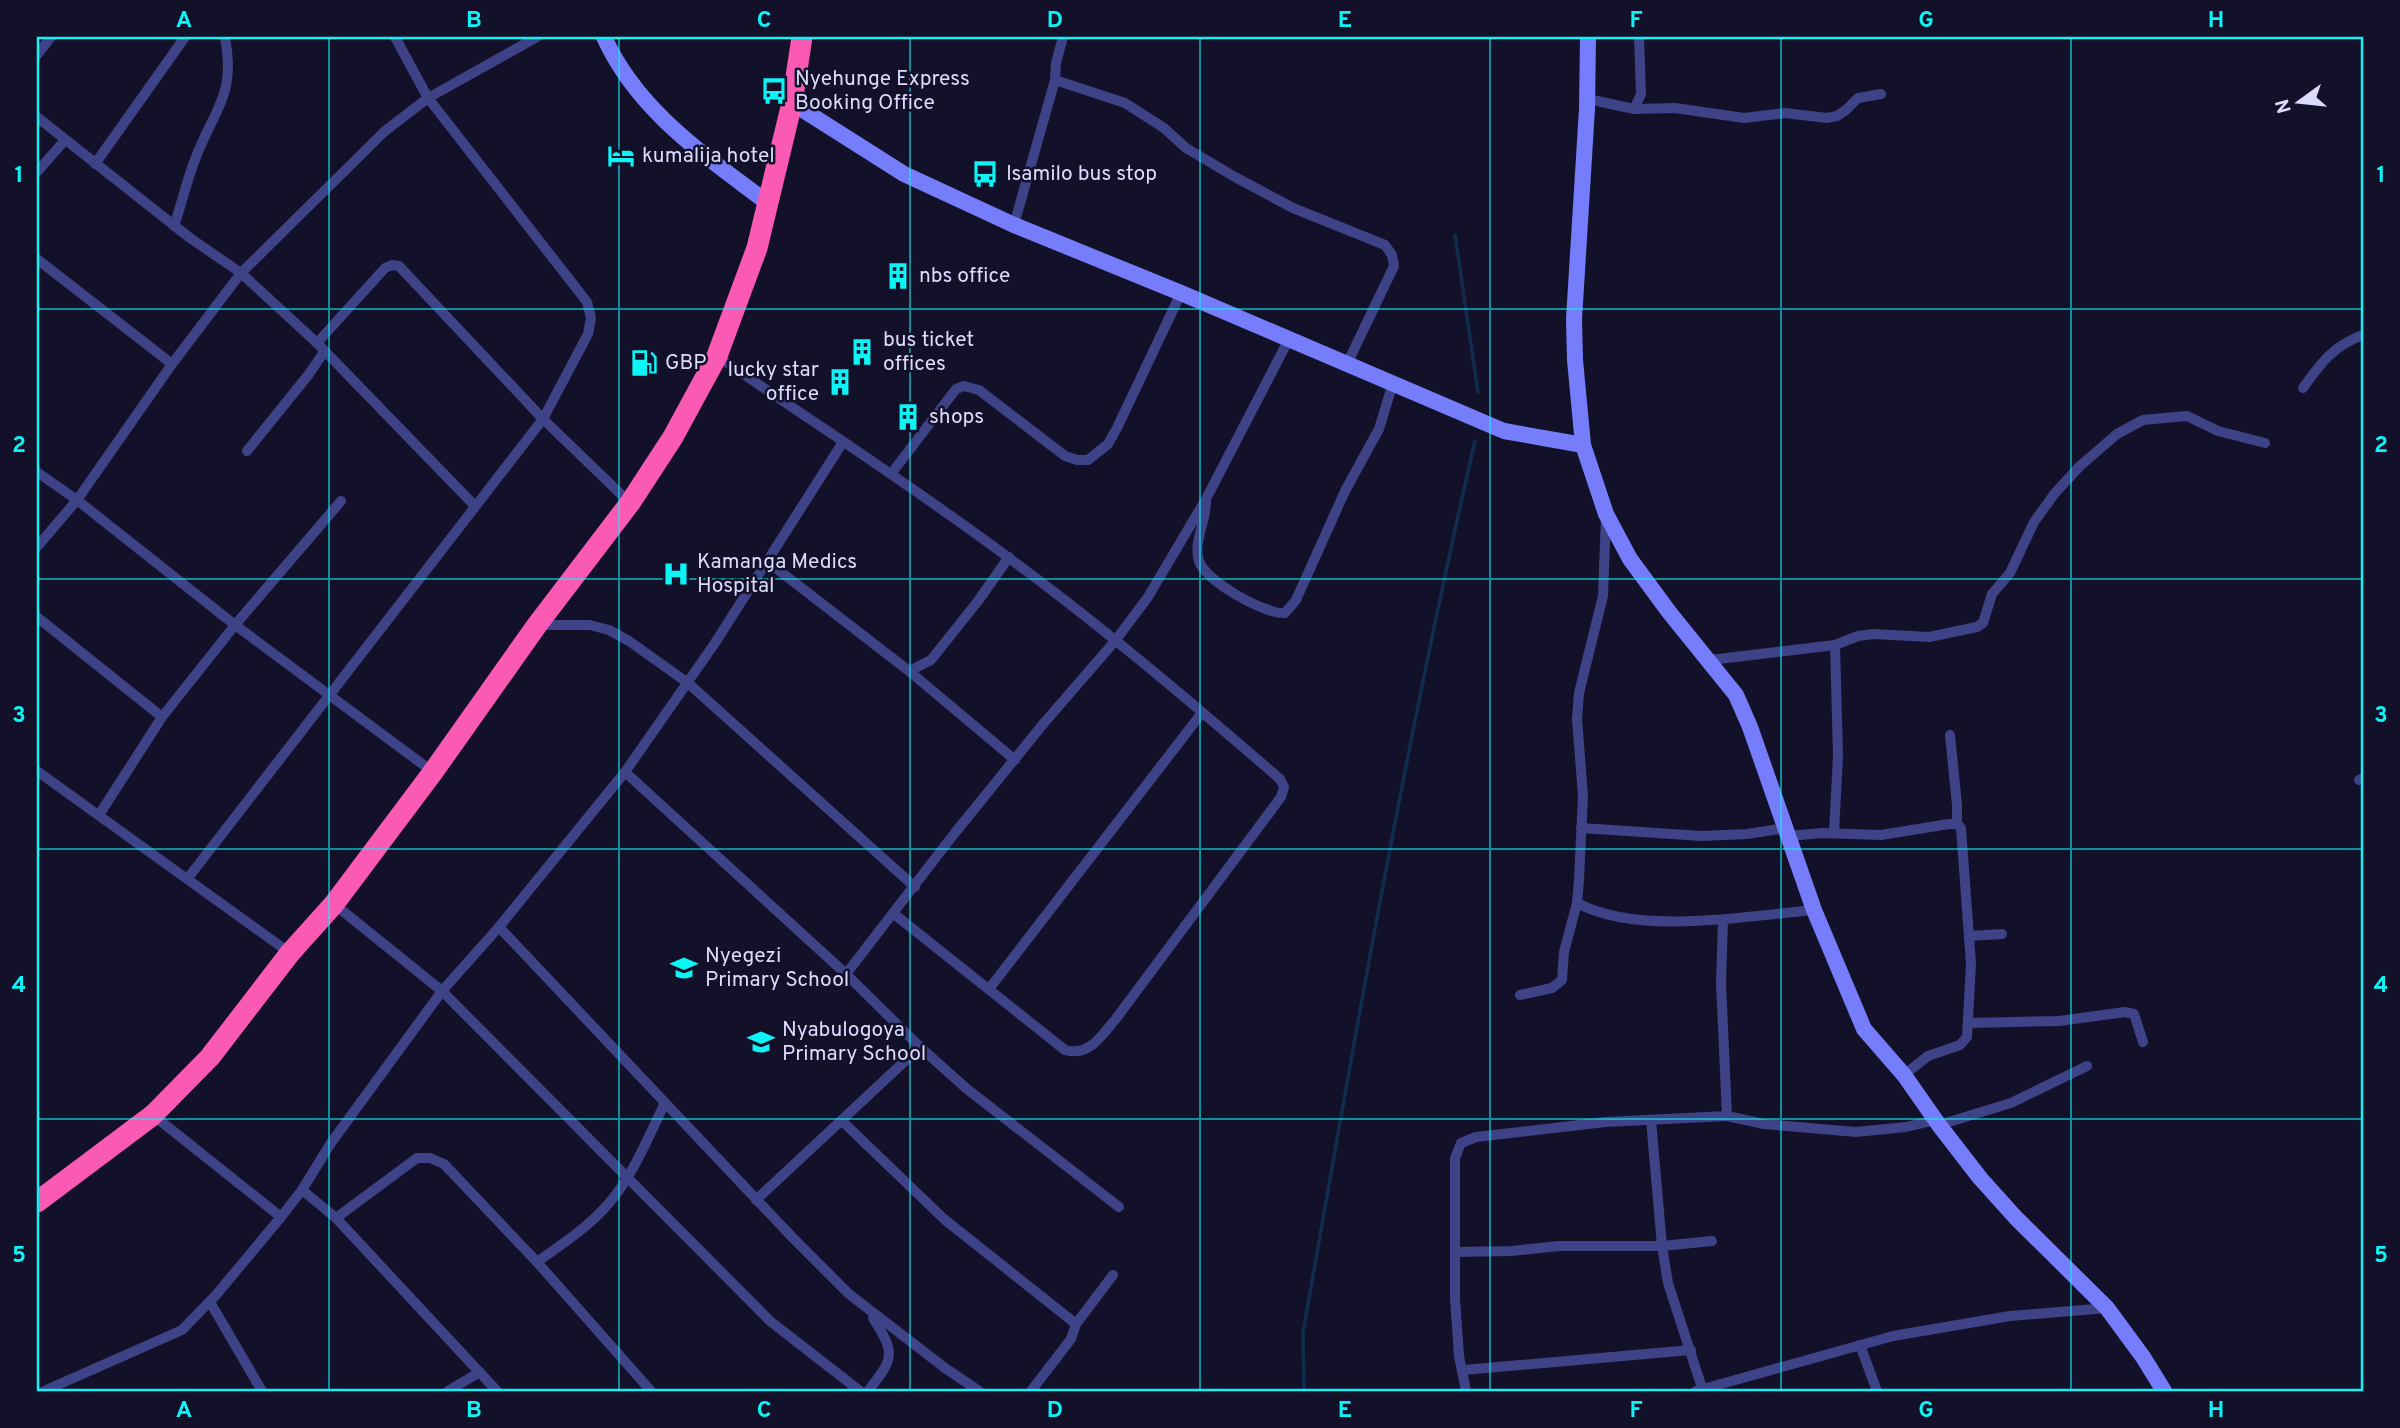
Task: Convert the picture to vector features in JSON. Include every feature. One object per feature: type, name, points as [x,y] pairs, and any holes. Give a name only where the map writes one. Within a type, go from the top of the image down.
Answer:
[{"type":"highway","points":[[37,1202],[153,1115],[210,1056],[290,953],[334,904],[433,772],[537,625],[630,503],[673,437],[717,356],[757,248],[792,103],[802,37]]},
{"type":"street","points":[[37,55],[51,37]]},
{"type":"street","points":[[95,164],[185,37]]},
{"type":"street","points":[[174,226],[194,160],[227,86],[229,64],[225,37]]},
{"type":"street","points":[[188,878],[543,419],[588,334],[591,318],[587,302],[429,98],[395,37]]},
{"type":"street","points":[[37,547],[77,500],[172,364],[241,273],[385,131],[429,98],[537,37]]},
{"type":"street","points":[[604,37],[627,79],[648,106],[676,132],[769,204]]},
{"type":"street","points":[[1014,225],[1055,80],[1056,63],[1063,37]]},
{"type":"street","points":[[1588,37],[1588,99],[1574,319],[1575,360],[1583,445],[1606,514],[1630,559],[1736,695],[1814,910],[1864,1029],[1905,1075],[1937,1123],[1980,1178],[2016,1218],[2085,1283],[2107,1308],[2164,1391]]},
{"type":"street","points":[[1634,109],[1641,94],[1639,37]]},
{"type":"street","points":[[1055,80],[1125,103],[1155,121],[1186,148],[1235,177],[1293,208],[1385,245],[1392,255],[1394,266],[1347,364]]},
{"type":"street","points":[[1588,99],[1634,109],[1675,108],[1744,118],[1785,114],[1828,118],[1837,116],[1858,98],[1881,94]]},
{"type":"street","points":[[792,103],[904,174],[1014,225],[1504,431],[1583,445]]},
{"type":"street","points":[[37,117],[174,226],[241,273],[320,347],[474,505]]},
{"type":"street","points":[[37,172],[65,140]]},
{"type":"street","points":[[37,259],[172,364]]},
{"type":"street","points":[[247,451],[309,374],[320,347],[385,268],[392,265],[399,266],[543,419],[630,503]]},
{"type":"street","points":[[891,474],[956,389],[964,386],[979,390],[1065,456],[1088,460],[1108,444],[1118,428],[1181,293]]},
{"type":"street","points":[[2303,388],[2324,358],[2344,343],[2363,335]]},
{"type":"street","points":[[846,974],[954,834],[1115,641],[1148,597],[1206,499],[1289,339]]},
{"type":"street","points":[[717,356],[1009,557],[1115,641],[1280,779],[1283,792],[1115,1020],[1092,1047],[1083,1051],[1065,1050],[894,914]]},
{"type":"street","points":[[1206,499],[1197,548],[1199,563],[1221,586],[1274,612],[1285,613],[1296,600],[1345,491],[1379,429],[1393,383]]},
{"type":"street","points":[[1710,660],[1835,645],[1858,636],[1874,634],[1928,637],[1980,626],[1992,594],[2010,573],[2034,522],[2055,494],[2080,466],[2131,426],[2157,417],[2187,416],[2218,431],[2265,443]]},
{"type":"street","points":[[44,1391],[181,1330],[210,1301],[281,1217],[302,1190],[331,1143],[442,991],[499,927],[625,772],[768,562],[843,442]]},
{"type":"street","points":[[37,472],[77,500],[328,696],[433,772]]},
{"type":"street","points":[[99,815],[162,717],[235,625],[341,501]]},
{"type":"street","points":[[1520,995],[1552,988],[1562,980],[1564,953],[1577,904],[1583,796],[1577,719],[1578,693],[1603,596],[1606,514]]},
{"type":"street","points":[[909,671],[931,660],[1009,557]]},
{"type":"street","points":[[768,562],[909,671],[1015,761]]},
{"type":"street","points":[[37,617],[162,717]]},
{"type":"street","points":[[537,625],[590,625],[629,641],[688,683],[915,887]]},
{"type":"street","points":[[1834,833],[1838,756],[1835,645]]},
{"type":"street","points":[[989,989],[1201,713]]},
{"type":"street","points":[[1950,735],[1957,805],[1956,824]]},
{"type":"street","points":[[37,771],[290,953]]},
{"type":"street","points":[[625,772],[846,974],[920,1047],[967,1088],[1119,1208]]},
{"type":"street","points":[[1581,828],[1702,836],[1787,832],[1881,835],[1956,824],[1961,828],[1969,936],[1969,1023],[1965,1042],[1928,1056],[1905,1075]]},
{"type":"street","points":[[334,904],[442,991],[770,1321],[860,1391]]},
{"type":"street","points":[[1577,904],[1595,913],[1611,916],[1668,920],[1723,920],[1814,910]]},
{"type":"street","points":[[1723,920],[1721,983],[1727,1116]]},
{"type":"street","points":[[499,927],[820,1265],[870,1312],[979,1391]]},
{"type":"street","points":[[1969,936],[2002,934]]},
{"type":"street","points":[[1969,1023],[2059,1021],[2125,1013],[2134,1014],[2143,1042]]},
{"type":"street","points":[[756,1200],[920,1047]]},
{"type":"street","points":[[1466,1391],[1457,1342],[1455,1252],[1455,1158],[1461,1143],[1476,1137],[1605,1122],[1727,1116],[1777,1125],[1856,1132],[1906,1127],[1937,1123],[2011,1103],[2087,1066]]},
{"type":"street","points":[[537,1262],[578,1232],[608,1205],[627,1179],[665,1103]]},
{"type":"street","points":[[153,1115],[281,1217]]},
{"type":"street","points":[[1651,1120],[1662,1246],[1668,1283],[1691,1350],[1701,1391],[1893,1336],[2010,1315],[2107,1308]]},
{"type":"street","points":[[842,1121],[944,1219],[1076,1324]]},
{"type":"street","points":[[336,1218],[418,1158],[430,1158],[444,1164],[537,1262],[648,1390]]},
{"type":"street","points":[[302,1190],[336,1218],[497,1391]]},
{"type":"street","points":[[1455,1252],[1511,1251],[1559,1246],[1662,1246],[1712,1241]]},
{"type":"street","points":[[1031,1391],[1071,1339],[1076,1324],[1113,1275]]},
{"type":"street","points":[[210,1301],[262,1391]]},
{"type":"street","points":[[868,1391],[885,1369],[890,1356],[887,1340],[870,1312]]},
{"type":"street","points":[[1860,1345],[1877,1391]]},
{"type":"street","points":[[1463,1370],[1691,1350]]},
{"type":"street","points":[[448,1391],[480,1371]]},
{"type":"street","points":[[839,1391],[849,1382]]},
{"type":"waterway","points":[[1455,235],[1478,392]]},
{"type":"waterway","points":[[1304,1391],[1303,1333],[1362,998],[1404,774],[1475,441]]},
{"type":"place","name":"Nyehunge Express Booking Office","points":[[774,91]]},
{"type":"place","name":"kumalija hotel","points":[[621,156]]},
{"type":"place","name":"Isamilo bus stop","points":[[985,174]]},
{"type":"place","name":"nbs office","points":[[898,276]]},
{"type":"place","name":"bus ticket offices","points":[[862,352]]},
{"type":"place","name":"GBP","points":[[644,363]]},
{"type":"place","name":"lucky star office","points":[[840,382]]},
{"type":"place","name":"shops","points":[[908,417]]},
{"type":"place","name":"Kamanga Medics Hospital","points":[[676,574]]},
{"type":"place","name":"Nyegezi Primary School","points":[[684,968]]},
{"type":"place","name":"Nyabulogoya Primary School","points":[[761,1042]]}]
